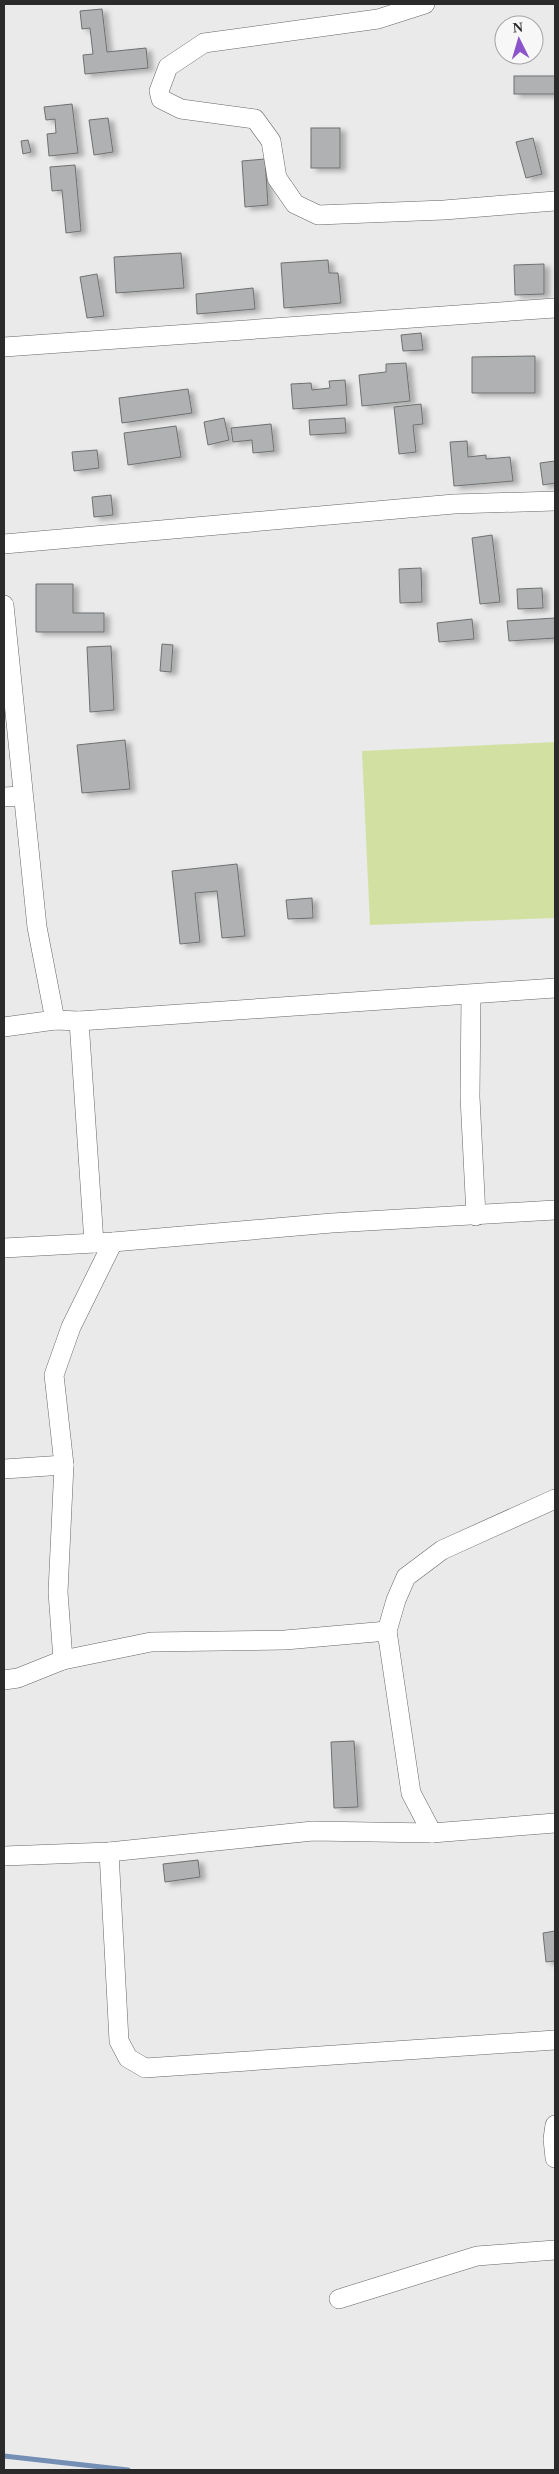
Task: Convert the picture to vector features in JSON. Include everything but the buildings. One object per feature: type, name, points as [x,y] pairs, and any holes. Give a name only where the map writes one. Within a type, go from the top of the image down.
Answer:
[{"type":"street","points":[[419,5],[378,19],[204,43],[168,66],[159,91],[162,99],[181,109],[255,119],[271,141],[277,178],[294,204],[318,215],[444,210],[555,201]]},
{"type":"street","points":[[4,347],[555,308]]},
{"type":"street","points":[[4,544],[454,504],[555,501]]},
{"type":"street","points":[[4,605],[13,796],[55,1020]]},
{"type":"street","points":[[4,1027],[55,1020],[79,1021],[555,988]]},
{"type":"street","points":[[471,995],[470,1097],[476,1216]]},
{"type":"street","points":[[79,1021],[94,1243]]},
{"type":"street","points":[[4,1248],[114,1242],[332,1223],[555,1210]]},
{"type":"street","points":[[64,1660],[58,1592],[64,1466],[54,1375],[70,1327],[114,1242]]},
{"type":"street","points":[[4,1469],[64,1466]]},
{"type":"street","points":[[432,1833],[411,1793],[387,1631],[396,1600],[406,1577],[442,1550],[555,1499]]},
{"type":"street","points":[[4,1680],[18,1678],[64,1660],[150,1642],[285,1640],[387,1631]]},
{"type":"street","points":[[4,1856],[109,1852],[313,1831],[432,1833],[555,1823]]},
{"type":"street","points":[[109,1852],[120,2041],[128,2058],[145,2068],[555,2040]]},
{"type":"street","points":[[555,2125],[553,2139],[555,2158]]},
{"type":"street","points":[[339,2299],[477,2256],[555,2250]]},
{"type":"green space","points":[[555,742],[555,918],[370,925],[362,751]]},
{"type":"waterway","points":[[4,2456],[128,2470]]}]
